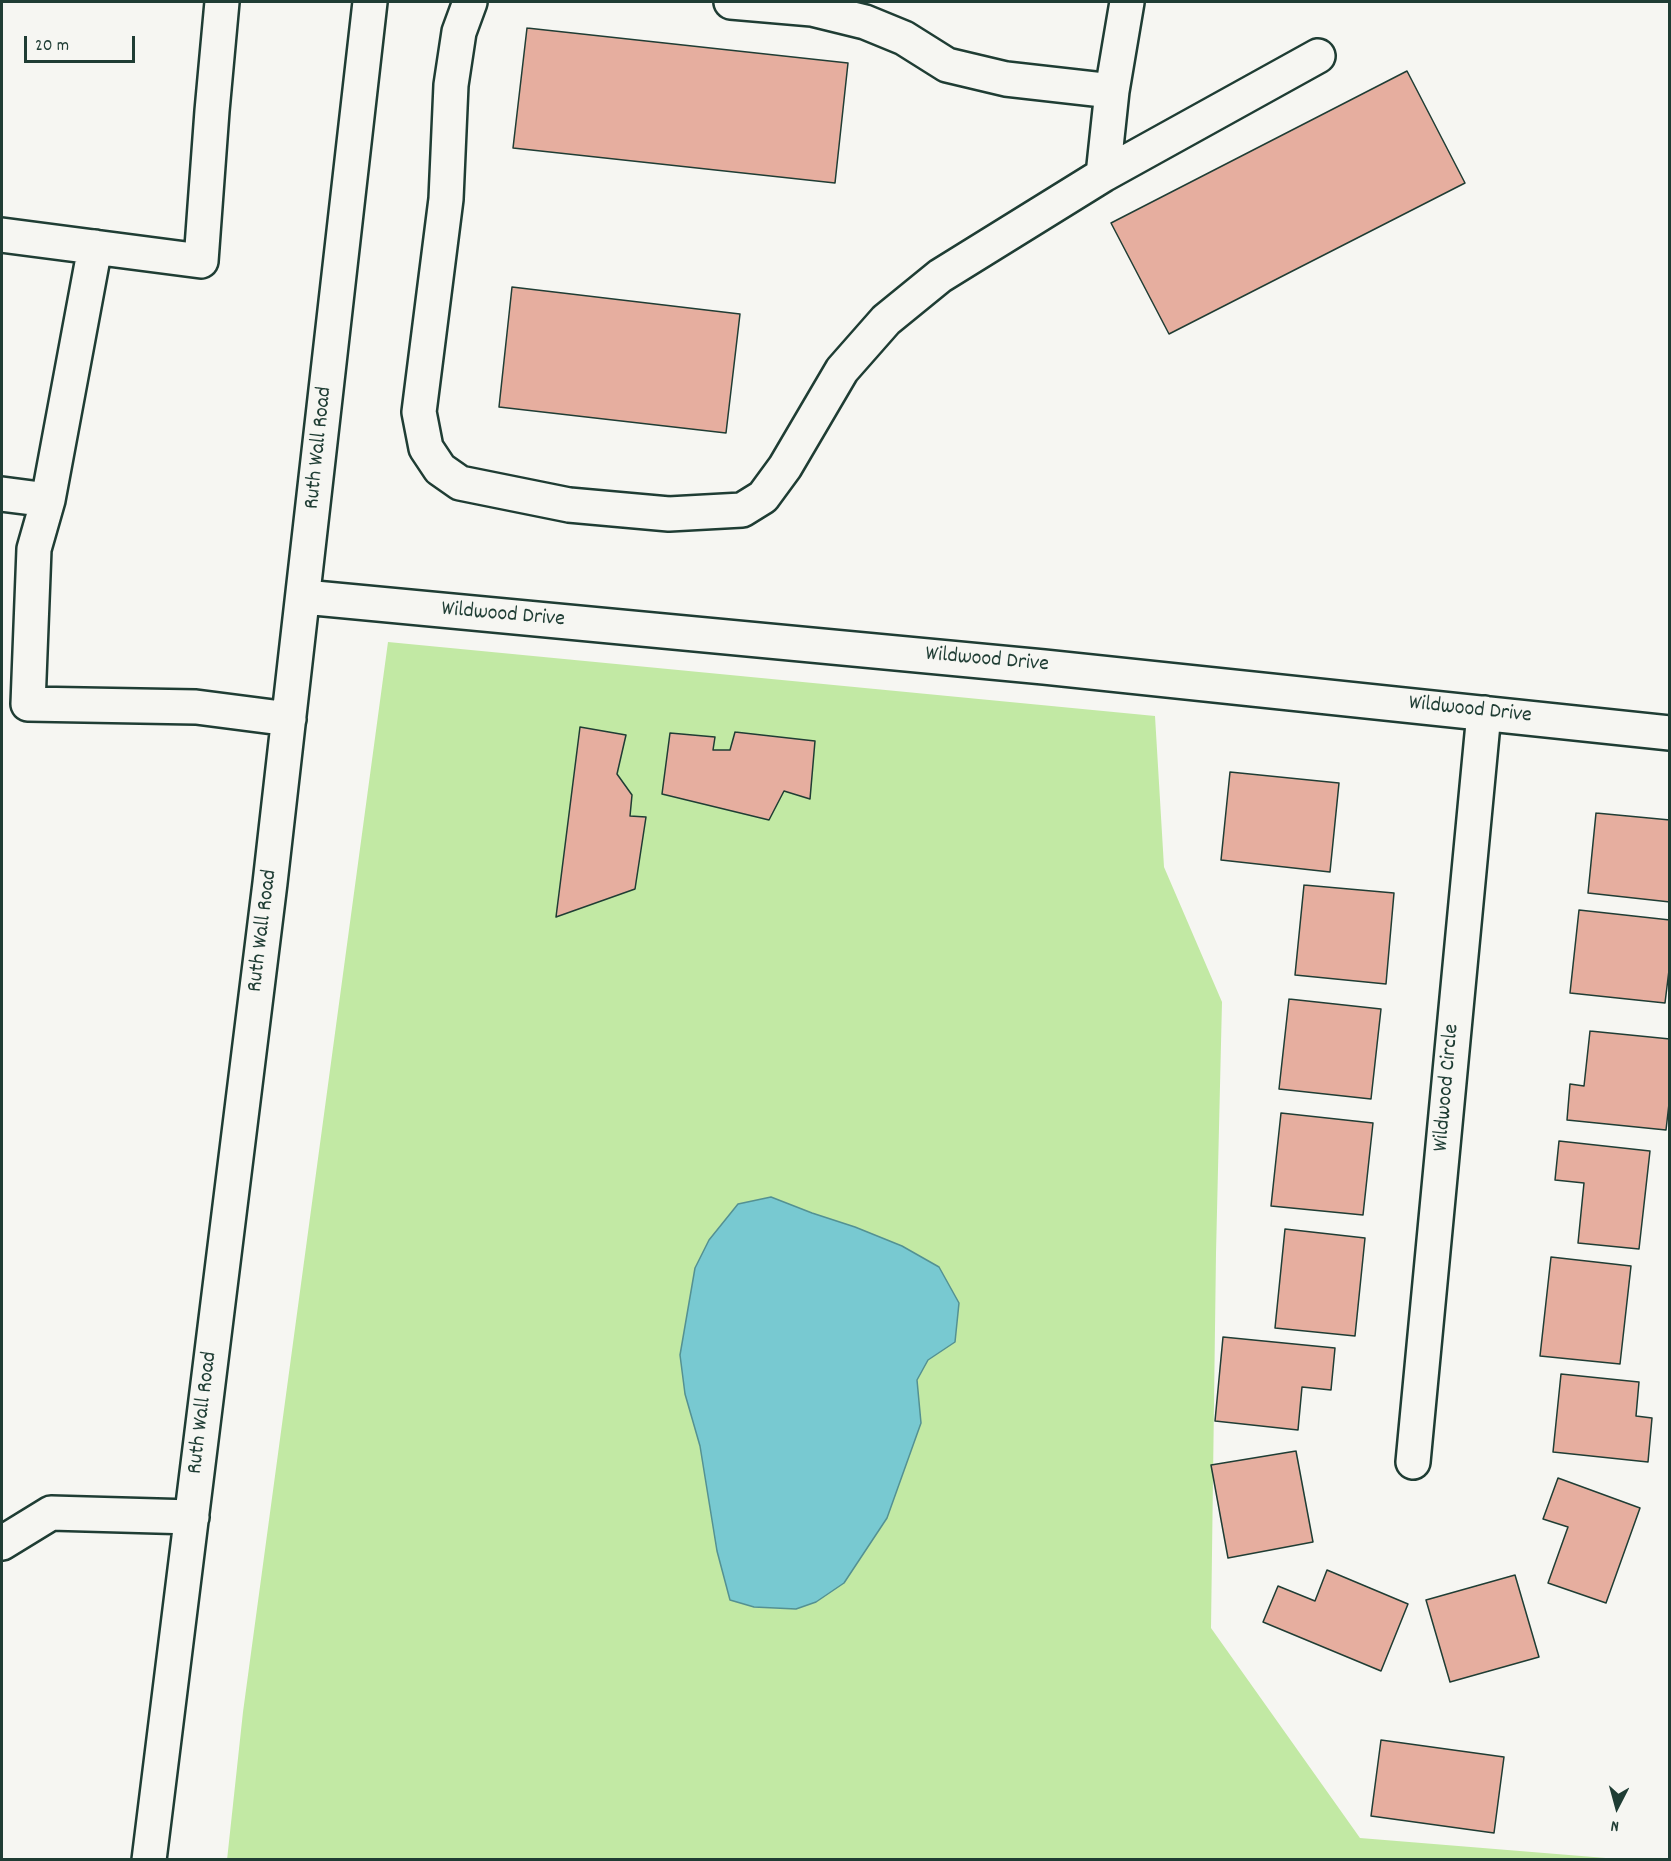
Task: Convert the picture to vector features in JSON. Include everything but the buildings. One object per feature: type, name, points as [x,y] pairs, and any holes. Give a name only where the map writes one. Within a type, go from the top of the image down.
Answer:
[{"type":"street","points":[[2,235],[201,261],[222,2]]},
{"type":"street","name":"Ruth Wall Road","points":[[149,1860],[290,719],[370,2]]},
{"type":"street","points":[[470,2],[459,32],[451,85],[446,199],[419,412],[426,448],[440,469],[460,483],[569,505],[669,514],[742,510],[763,496],[785,467],[842,370],[886,320],[940,276],[1103,175],[1318,56]]},
{"type":"street","points":[[731,2],[813,9],[865,22],[904,38],[947,65],[1006,79],[1112,91]]},
{"type":"street","points":[[1103,175],[1112,91],[1127,2]]},
{"type":"street","points":[[94,247],[48,500],[34,549],[28,704],[196,707],[290,719]]},
{"type":"street","points":[[2,494],[48,500]]},
{"type":"street","name":"Wildwood Drive","points":[[304,597],[1044,666],[1670,734]]},
{"type":"street","name":"Wildwood Circle","points":[[1413,1462],[1484,713]]},
{"type":"street","points":[[2,1543],[51,1513],[192,1517]]},
{"type":"green space","points":[[388,642],[1155,716],[1164,867],[1222,1002],[1211,1628],[1360,1838],[1618,1859],[227,1860],[243,1712]]},
{"type":"water","points":[[771,1197],[902,1246],[939,1267],[959,1303],[955,1342],[928,1360],[917,1380],[921,1423],[887,1518],[844,1583],[816,1602],[796,1609],[754,1607],[730,1600],[717,1551],[700,1446],[685,1394],[680,1355],[695,1268],[709,1240],[738,1204]]}]
